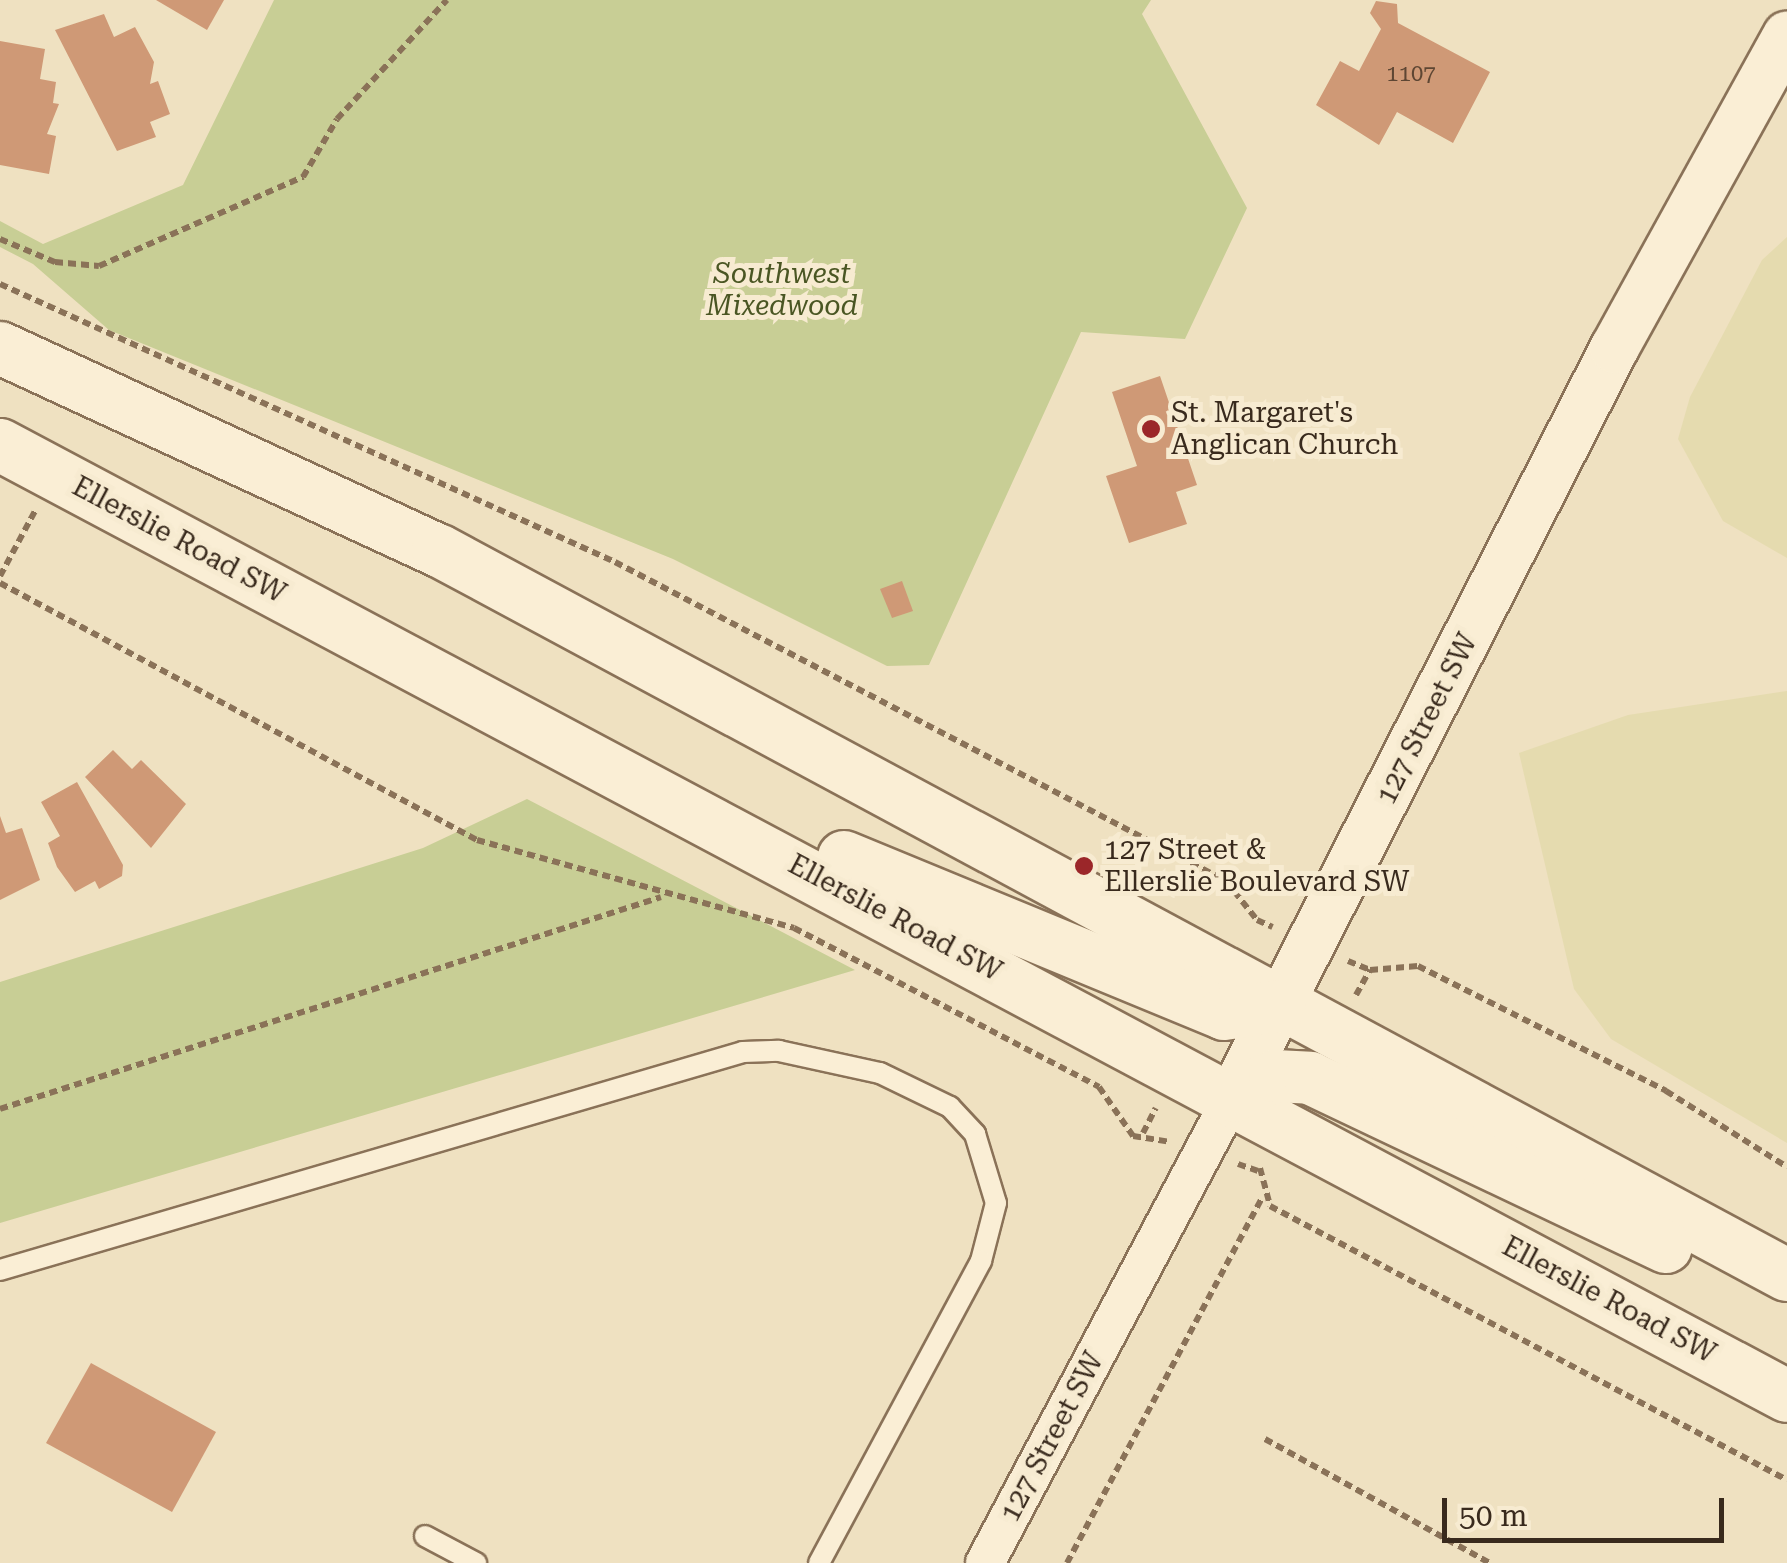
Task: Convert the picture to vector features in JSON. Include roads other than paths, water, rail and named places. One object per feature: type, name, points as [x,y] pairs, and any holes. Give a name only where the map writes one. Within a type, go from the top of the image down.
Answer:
[{"type":"main road","points":[[0,348],[438,550],[1787,1275]]},
{"type":"main road","name":"Ellerslie Road SW","points":[[0,445],[1233,1096],[1787,1396]]},
{"type":"main road","points":[[498,709],[1148,986],[1224,1014],[1281,1005]]},
{"type":"main road","points":[[1233,1096],[1274,1076],[1310,1078],[1787,1298]]},
{"type":"street","name":"127 Street SW","points":[[985,1563],[1281,1005],[1614,349],[1787,36]]},
{"type":"lane","points":[[0,1270],[742,1052],[779,1051],[880,1073],[950,1107],[975,1134],[996,1202],[981,1261],[819,1563]]},
{"type":"lane","points":[[425,1536],[476,1563]]},
{"type":"place","name":"St. Margaret's Anglican Church","points":[[1151,429]]},
{"type":"place","name":"127 Street & Ellerslie Boulevard SW","points":[[1084,866]]},
{"type":"park label","name":"Southwest Mixedwood","points":[[782,290]]}]
